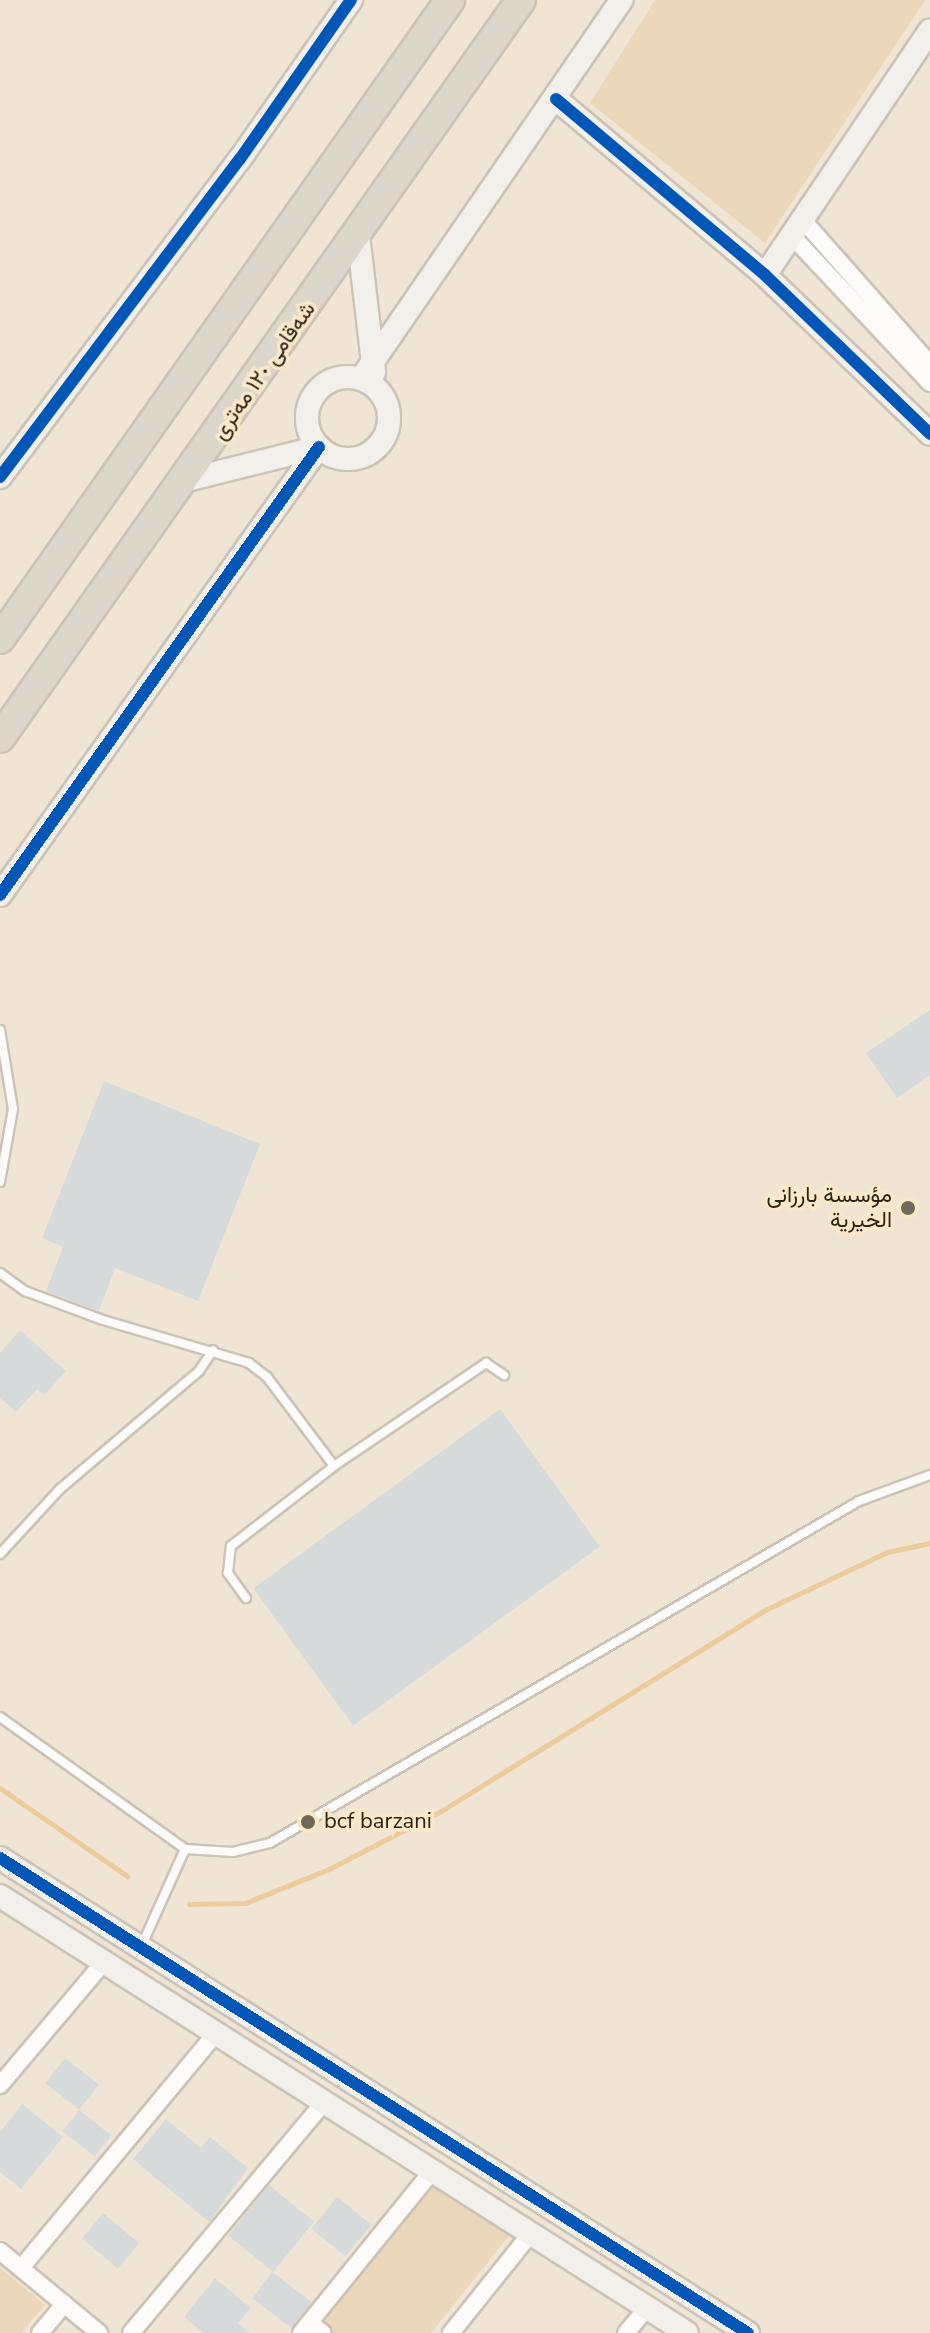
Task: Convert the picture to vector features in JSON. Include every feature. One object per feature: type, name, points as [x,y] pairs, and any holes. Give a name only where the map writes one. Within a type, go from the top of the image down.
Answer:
[{"type":"highway","points":[[0,639],[450,0]]},
{"type":"highway","name":"شەقامی ١٢٠ مەتری","points":[[0,738],[187,480],[521,0]]},
{"type":"street","points":[[0,477],[240,159],[351,0]]},
{"type":"street","points":[[370,377],[621,0]]},
{"type":"street","points":[[765,275],[930,30]]},
{"type":"street","points":[[556,99],[765,275],[930,434]]},
{"type":"street","points":[[797,227],[832,252],[930,364]]},
{"type":"street","points":[[797,227],[819,266],[930,383]]},
{"type":"street","points":[[358,235],[370,377],[390,414],[382,442],[359,458],[331,456],[319,447],[307,424],[311,399],[329,381],[370,377]]},
{"type":"street","points":[[819,266],[832,252]]},
{"type":"street","points":[[187,480],[319,447]]},
{"type":"street","points":[[0,895],[319,447]]},
{"type":"street","points":[[0,1858],[748,2333]]},
{"type":"street","points":[[0,1896],[687,2333]]},
{"type":"street","points":[[0,2085],[7,2063],[104,1962]]},
{"type":"street","points":[[21,2268],[216,2033]]},
{"type":"street","points":[[131,2333],[324,2102]]},
{"type":"street","points":[[311,2330],[432,2171]]},
{"type":"street","points":[[473,2197],[493,2171]]},
{"type":"street","points":[[451,2333],[531,2233]]},
{"type":"street","points":[[0,2251],[99,2333]]},
{"type":"street","points":[[40,2333],[64,2304]]},
{"type":"street","points":[[626,2333],[647,2308]]},
{"type":"lane","points":[[0,1030],[13,1109],[0,1182]]},
{"type":"lane","points":[[0,1273],[25,1291],[103,1320],[213,1350],[267,1377],[334,1466]]},
{"type":"lane","points":[[0,1554],[60,1489],[199,1371],[213,1350]]},
{"type":"lane","points":[[246,1598],[228,1573],[226,1553],[334,1466],[486,1363],[504,1375]]},
{"type":"lane","points":[[0,1717],[185,1849],[233,1852],[270,1843],[859,1501],[930,1475]]},
{"type":"lane","points":[[141,1947],[185,1849]]},
{"type":"shaded area","points":[[655,0],[925,0],[765,243],[590,103]]},
{"type":"shaded area","points":[[433,2186],[509,2236],[431,2333],[328,2333],[316,2324]]},
{"type":"shaded area","points":[[0,2268],[45,2305],[21,2333],[0,2333]]},
{"type":"building","points":[[930,1010],[930,1075],[897,1098],[866,1053]]},
{"type":"building","points":[[104,1081],[260,1144],[198,1301],[115,1268],[99,1311],[46,1291],[63,1247],[42,1238]]},
{"type":"building","points":[[20,1330],[66,1371],[44,1395],[37,1389],[16,1412],[0,1398],[0,1353]]},
{"type":"building","points":[[500,1409],[600,1547],[353,1726],[253,1588]]},
{"type":"building","points":[[65,2058],[99,2084],[79,2110],[45,2083]]},
{"type":"building","points":[[22,2104],[63,2137],[21,2189],[0,2172],[0,2132]]},
{"type":"building","points":[[79,2110],[111,2135],[95,2157],[62,2131]]},
{"type":"building","points":[[166,2119],[201,2148],[210,2137],[248,2168],[209,2222],[133,2159]]},
{"type":"building","points":[[269,2185],[314,2222],[273,2272],[228,2236]]},
{"type":"building","points":[[337,2197],[371,2225],[345,2257],[311,2229]]},
{"type":"building","points":[[103,2213],[139,2243],[118,2268],[82,2238]]},
{"type":"building","points":[[272,2272],[312,2302],[292,2328],[252,2298]]},
{"type":"building","points":[[215,2278],[251,2308],[238,2323],[250,2333],[203,2333],[184,2317]]},
{"type":"waterway","points":[[189,1904],[245,1903],[329,1869],[441,1811],[767,1609],[887,1552],[930,1543]]},
{"type":"waterway","points":[[0,1788],[127,1876]]},
{"type":"cycle path","points":[[0,477],[240,159],[351,0]]},
{"type":"cycle path","points":[[556,99],[765,275],[930,434]]},
{"type":"cycle path","points":[[0,895],[319,447]]},
{"type":"cycle path","points":[[0,1858],[748,2333]]},
{"type":"place","name":"مؤسسة بارزانی الخیریة","points":[[908,1208]]},
{"type":"place","name":"bcf barzani","points":[[308,1822]]}]
